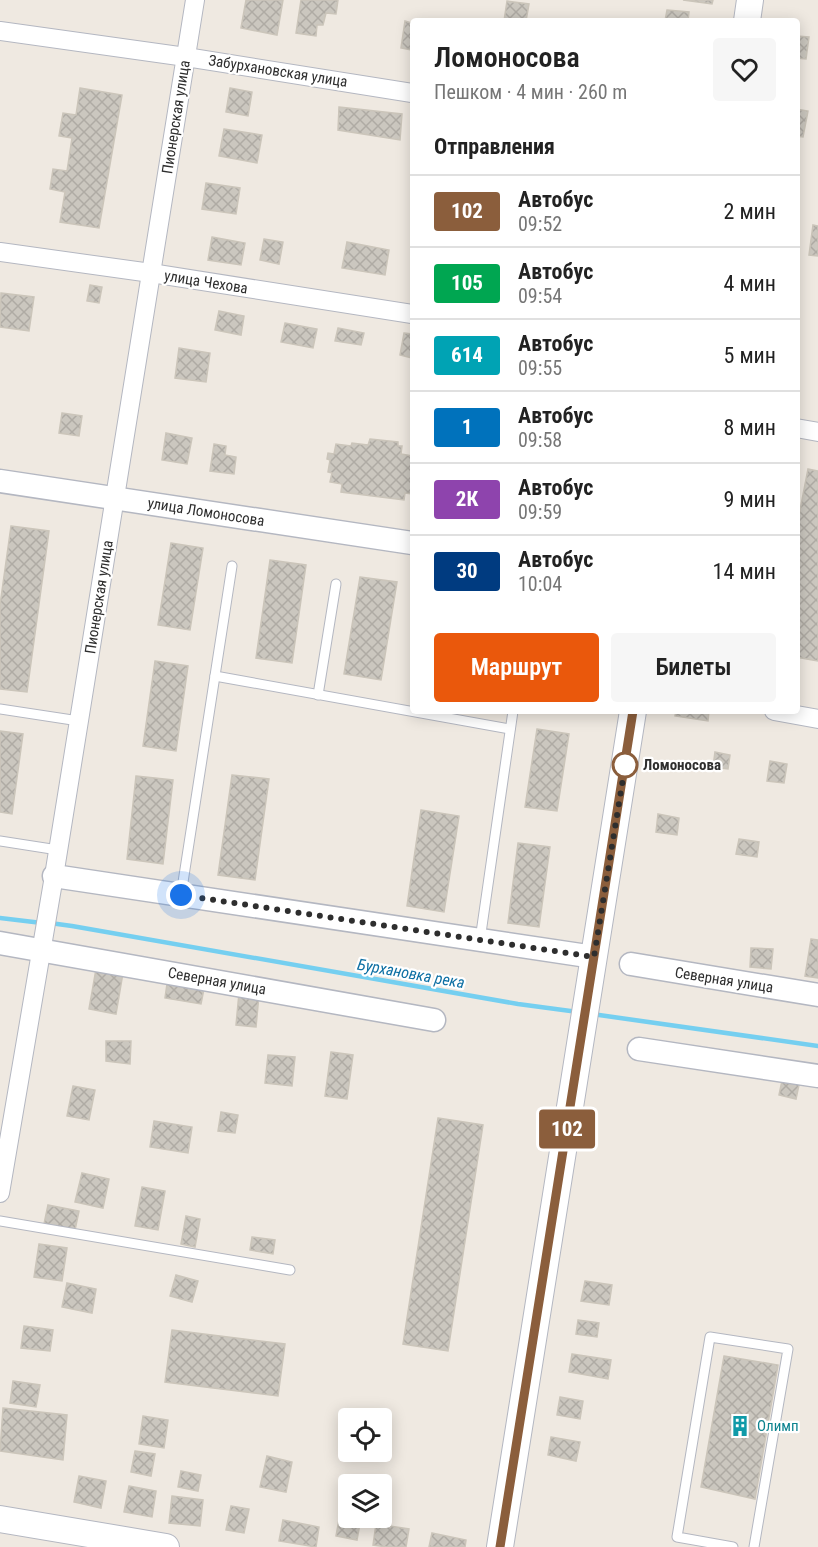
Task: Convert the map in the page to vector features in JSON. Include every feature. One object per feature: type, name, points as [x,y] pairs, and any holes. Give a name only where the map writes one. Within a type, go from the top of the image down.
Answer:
[{"type":"main road","points":[[747,18],[750,0]]},
{"type":"main road","points":[[500,1547],[633,714]]},
{"type":"main road","points":[[0,1519],[166,1547]]},
{"type":"street","name":"Пионерская улица","points":[[0,1192],[42,950],[195,0]]},
{"type":"street","name":"Забурхановская улица","points":[[0,31],[186,57],[410,93]]},
{"type":"street","name":"улица Чехова","points":[[0,252],[410,314]]},
{"type":"street","points":[[800,429],[818,432]]},
{"type":"street","name":"улица Ломоносова","points":[[0,481],[410,543]]},
{"type":"street","points":[[790,714],[818,719]]},
{"type":"street","points":[[54,876],[594,957]]},
{"type":"street","name":"Северная улица","points":[[0,943],[434,1020]]},
{"type":"street","name":"Северная улица","points":[[631,964],[818,995]]},
{"type":"street","points":[[639,1048],[818,1076]]},
{"type":"lane","points":[[181,895],[232,566]]},
{"type":"lane","points":[[318,695],[336,584]]},
{"type":"lane","points":[[215,676],[410,711]]},
{"type":"lane","points":[[0,709],[79,722]]},
{"type":"lane","points":[[425,714],[510,729]]},
{"type":"lane","points":[[480,940],[512,714]]},
{"type":"lane","points":[[0,840],[58,850]]},
{"type":"lane","points":[[0,1221],[290,1270]]},
{"type":"lane","points":[[733,1547],[677,1537],[710,1337],[788,1349],[754,1547]]},
{"type":"building","points":[[246,0],[283,0],[277,35],[241,28]]},
{"type":"building","points":[[301,0],[338,0],[336,14],[326,13],[323,25],[317,25],[316,36],[296,33]]},
{"type":"building","points":[[683,0],[713,0],[712,4]]},
{"type":"building","points":[[507,1],[529,4],[527,18],[504,18]]},
{"type":"building","points":[[667,10],[689,12],[688,18],[666,18]]},
{"type":"building","points":[[405,21],[410,22],[410,50],[401,48]]},
{"type":"building","points":[[800,36],[809,37],[806,59],[800,58]]},
{"type":"building","points":[[80,88],[122,95],[99,228],[60,222],[65,192],[50,189],[53,169],[67,171],[72,138],[59,136],[63,113],[76,115]]},
{"type":"building","points":[[230,88],[252,92],[248,116],[226,112]]},
{"type":"building","points":[[339,107],[402,114],[400,140],[338,130]]},
{"type":"building","points":[[800,110],[808,111],[803,137],[800,137]]},
{"type":"building","points":[[224,129],[262,135],[257,163],[219,156]]},
{"type":"building","points":[[206,183],[240,188],[236,214],[202,209]]},
{"type":"building","points":[[813,225],[818,226],[818,256],[809,255]]},
{"type":"building","points":[[212,237],[245,243],[241,265],[208,260]]},
{"type":"building","points":[[264,239],[283,242],[279,264],[260,260]]},
{"type":"building","points":[[347,242],[389,250],[385,275],[342,268]]},
{"type":"building","points":[[90,285],[102,287],[99,303],[87,301]]},
{"type":"building","points":[[1,293],[34,297],[29,331],[0,327]]},
{"type":"building","points":[[219,311],[244,316],[241,335],[215,330]]},
{"type":"building","points":[[285,323],[317,329],[313,348],[281,342]]},
{"type":"building","points":[[338,328],[364,333],[361,345],[335,341]]},
{"type":"building","points":[[404,333],[410,334],[410,358],[400,355]]},
{"type":"building","points":[[179,348],[210,353],[206,382],[175,378]]},
{"type":"building","points":[[62,413],[82,416],[79,436],[59,433]]},
{"type":"building","points":[[166,433],[192,438],[187,464],[162,460]]},
{"type":"building","points":[[370,439],[398,442],[398,446],[402,446],[401,454],[410,456],[410,494],[405,493],[404,500],[341,492],[342,484],[330,482],[332,473],[328,472],[330,460],[327,459],[328,453],[334,454],[336,444],[368,445]]},
{"type":"building","points":[[214,444],[226,446],[225,455],[236,457],[234,474],[210,471]]},
{"type":"building","points":[[808,469],[818,471],[818,661],[800,658],[800,510]]},
{"type":"building","points":[[11,526],[49,531],[27,692],[0,689],[0,605]]},
{"type":"building","points":[[171,543],[203,548],[190,630],[158,625]]},
{"type":"building","points":[[270,560],[306,565],[292,663],[256,658]]},
{"type":"building","points":[[360,577],[397,582],[381,680],[344,674]]},
{"type":"building","points":[[155,661],[188,666],[176,751],[143,746]]},
{"type":"building","points":[[675,714],[709,714],[708,721],[675,716]]},
{"type":"building","points":[[537,729],[569,734],[557,811],[525,807]]},
{"type":"building","points":[[0,731],[23,734],[12,814],[0,812]]},
{"type":"building","points":[[715,752],[730,755],[728,769],[713,767]]},
{"type":"building","points":[[770,761],[787,764],[784,783],[767,781]]},
{"type":"building","points":[[232,775],[269,779],[255,880],[218,875]]},
{"type":"building","points":[[136,776],[173,780],[163,864],[127,859]]},
{"type":"building","points":[[421,810],[459,816],[444,912],[407,906]]},
{"type":"building","points":[[658,814],[679,818],[677,835],[656,832]]},
{"type":"building","points":[[739,839],[759,842],[757,857],[736,854]]},
{"type":"building","points":[[518,843],[550,847],[539,927],[508,923]]},
{"type":"building","points":[[811,939],[818,940],[818,978],[805,976]]},
{"type":"building","points":[[751,948],[773,949],[771,969],[750,967]]},
{"type":"building","points":[[96,969],[123,973],[116,1014],[89,1009]]},
{"type":"building","points":[[167,984],[204,989],[201,1004],[165,998]]},
{"type":"building","points":[[239,993],[259,995],[256,1027],[236,1025]]},
{"type":"building","points":[[106,1041],[131,1041],[130,1064],[106,1061]]},
{"type":"building","points":[[331,1052],[353,1055],[347,1099],[325,1096]]},
{"type":"building","points":[[268,1055],[295,1057],[292,1086],[265,1083]]},
{"type":"building","points":[[783,1076],[800,1080],[796,1099],[779,1095]]},
{"type":"building","points":[[73,1086],[95,1090],[89,1120],[67,1116]]},
{"type":"building","points":[[221,1112],[238,1115],[235,1133],[218,1131]]},
{"type":"building","points":[[438,1118],[483,1125],[448,1351],[403,1344]]},
{"type":"building","points":[[154,1121],[192,1127],[188,1153],[150,1147]]},
{"type":"building","points":[[82,1173],[109,1179],[103,1208],[75,1202]]},
{"type":"building","points":[[142,1187],[165,1191],[158,1230],[135,1226]]},
{"type":"building","points":[[48,1205],[79,1211],[75,1230],[44,1224]]},
{"type":"building","points":[[186,1216],[200,1219],[195,1247],[181,1244]]},
{"type":"building","points":[[252,1237],[275,1240],[273,1254],[250,1250]]},
{"type":"building","points":[[39,1244],[67,1248],[62,1281],[34,1277]]},
{"type":"building","points":[[176,1275],[198,1281],[192,1302],[170,1296]]},
{"type":"building","points":[[585,1281],[612,1285],[609,1305],[581,1301]]},
{"type":"building","points":[[67,1283],[96,1289],[92,1313],[62,1307]]},
{"type":"building","points":[[578,1320],[599,1323],[597,1337],[576,1334]]},
{"type":"building","points":[[24,1326],[53,1330],[50,1351],[21,1348]]},
{"type":"building","points":[[172,1330],[285,1344],[278,1396],[165,1382]]},
{"type":"building","points":[[572,1354],[611,1360],[608,1379],[569,1372]]},
{"type":"building","name":"Олимп","points":[[724,1356],[778,1365],[755,1499],[701,1487]]},
{"type":"building","points":[[13,1381],[40,1385],[36,1407],[10,1403]]},
{"type":"building","points":[[560,1397],[583,1401],[580,1419],[557,1415]]},
{"type":"building","points":[[3,1408],[67,1415],[63,1460],[0,1451]]},
{"type":"building","points":[[143,1416],[168,1420],[164,1448],[139,1444]]},
{"type":"building","points":[[551,1437],[580,1442],[576,1461],[548,1455]]},
{"type":"building","points":[[135,1451],[155,1454],[151,1476],[131,1472]]},
{"type":"building","points":[[267,1456],[292,1462],[286,1492],[260,1487]]},
{"type":"building","points":[[181,1471],[201,1475],[198,1491],[178,1487]]},
{"type":"building","points":[[79,1476],[106,1481],[101,1508],[74,1502]]},
{"type":"building","points":[[129,1486],[156,1491],[152,1517],[124,1512]]},
{"type":"building","points":[[172,1496],[203,1500],[200,1526],[169,1523]]},
{"type":"building","points":[[231,1506],[249,1509],[244,1533],[226,1530]]},
{"type":"building","points":[[283,1520],[319,1527],[316,1547],[279,1541]]},
{"type":"building","points":[[338,1525],[338,1528],[359,1528],[357,1540],[336,1536]]},
{"type":"building","points":[[392,1526],[409,1529],[406,1547],[373,1545],[375,1528]]},
{"type":"building","points":[[432,1533],[466,1540],[465,1547],[429,1547]]},
{"type":"waterway","name":"Бурхановка река","points":[[0,918],[42,923]]},
{"type":"waterway","name":"Бурхановка река","points":[[50,923],[518,1004],[578,1012]]},
{"type":"waterway","name":"Бурхановка река","points":[[592,1014],[818,1046]]},
{"type":"bus line","name":"102","points":[[500,1547],[633,714]]},
{"type":"place","name":"Ломоносова","points":[[625,765]]},
{"type":"place","name":"Олимп","points":[[740,1426]]},
{"type":"route","points":[[181,895],[594,957],[626,760],[625,765]]}]
